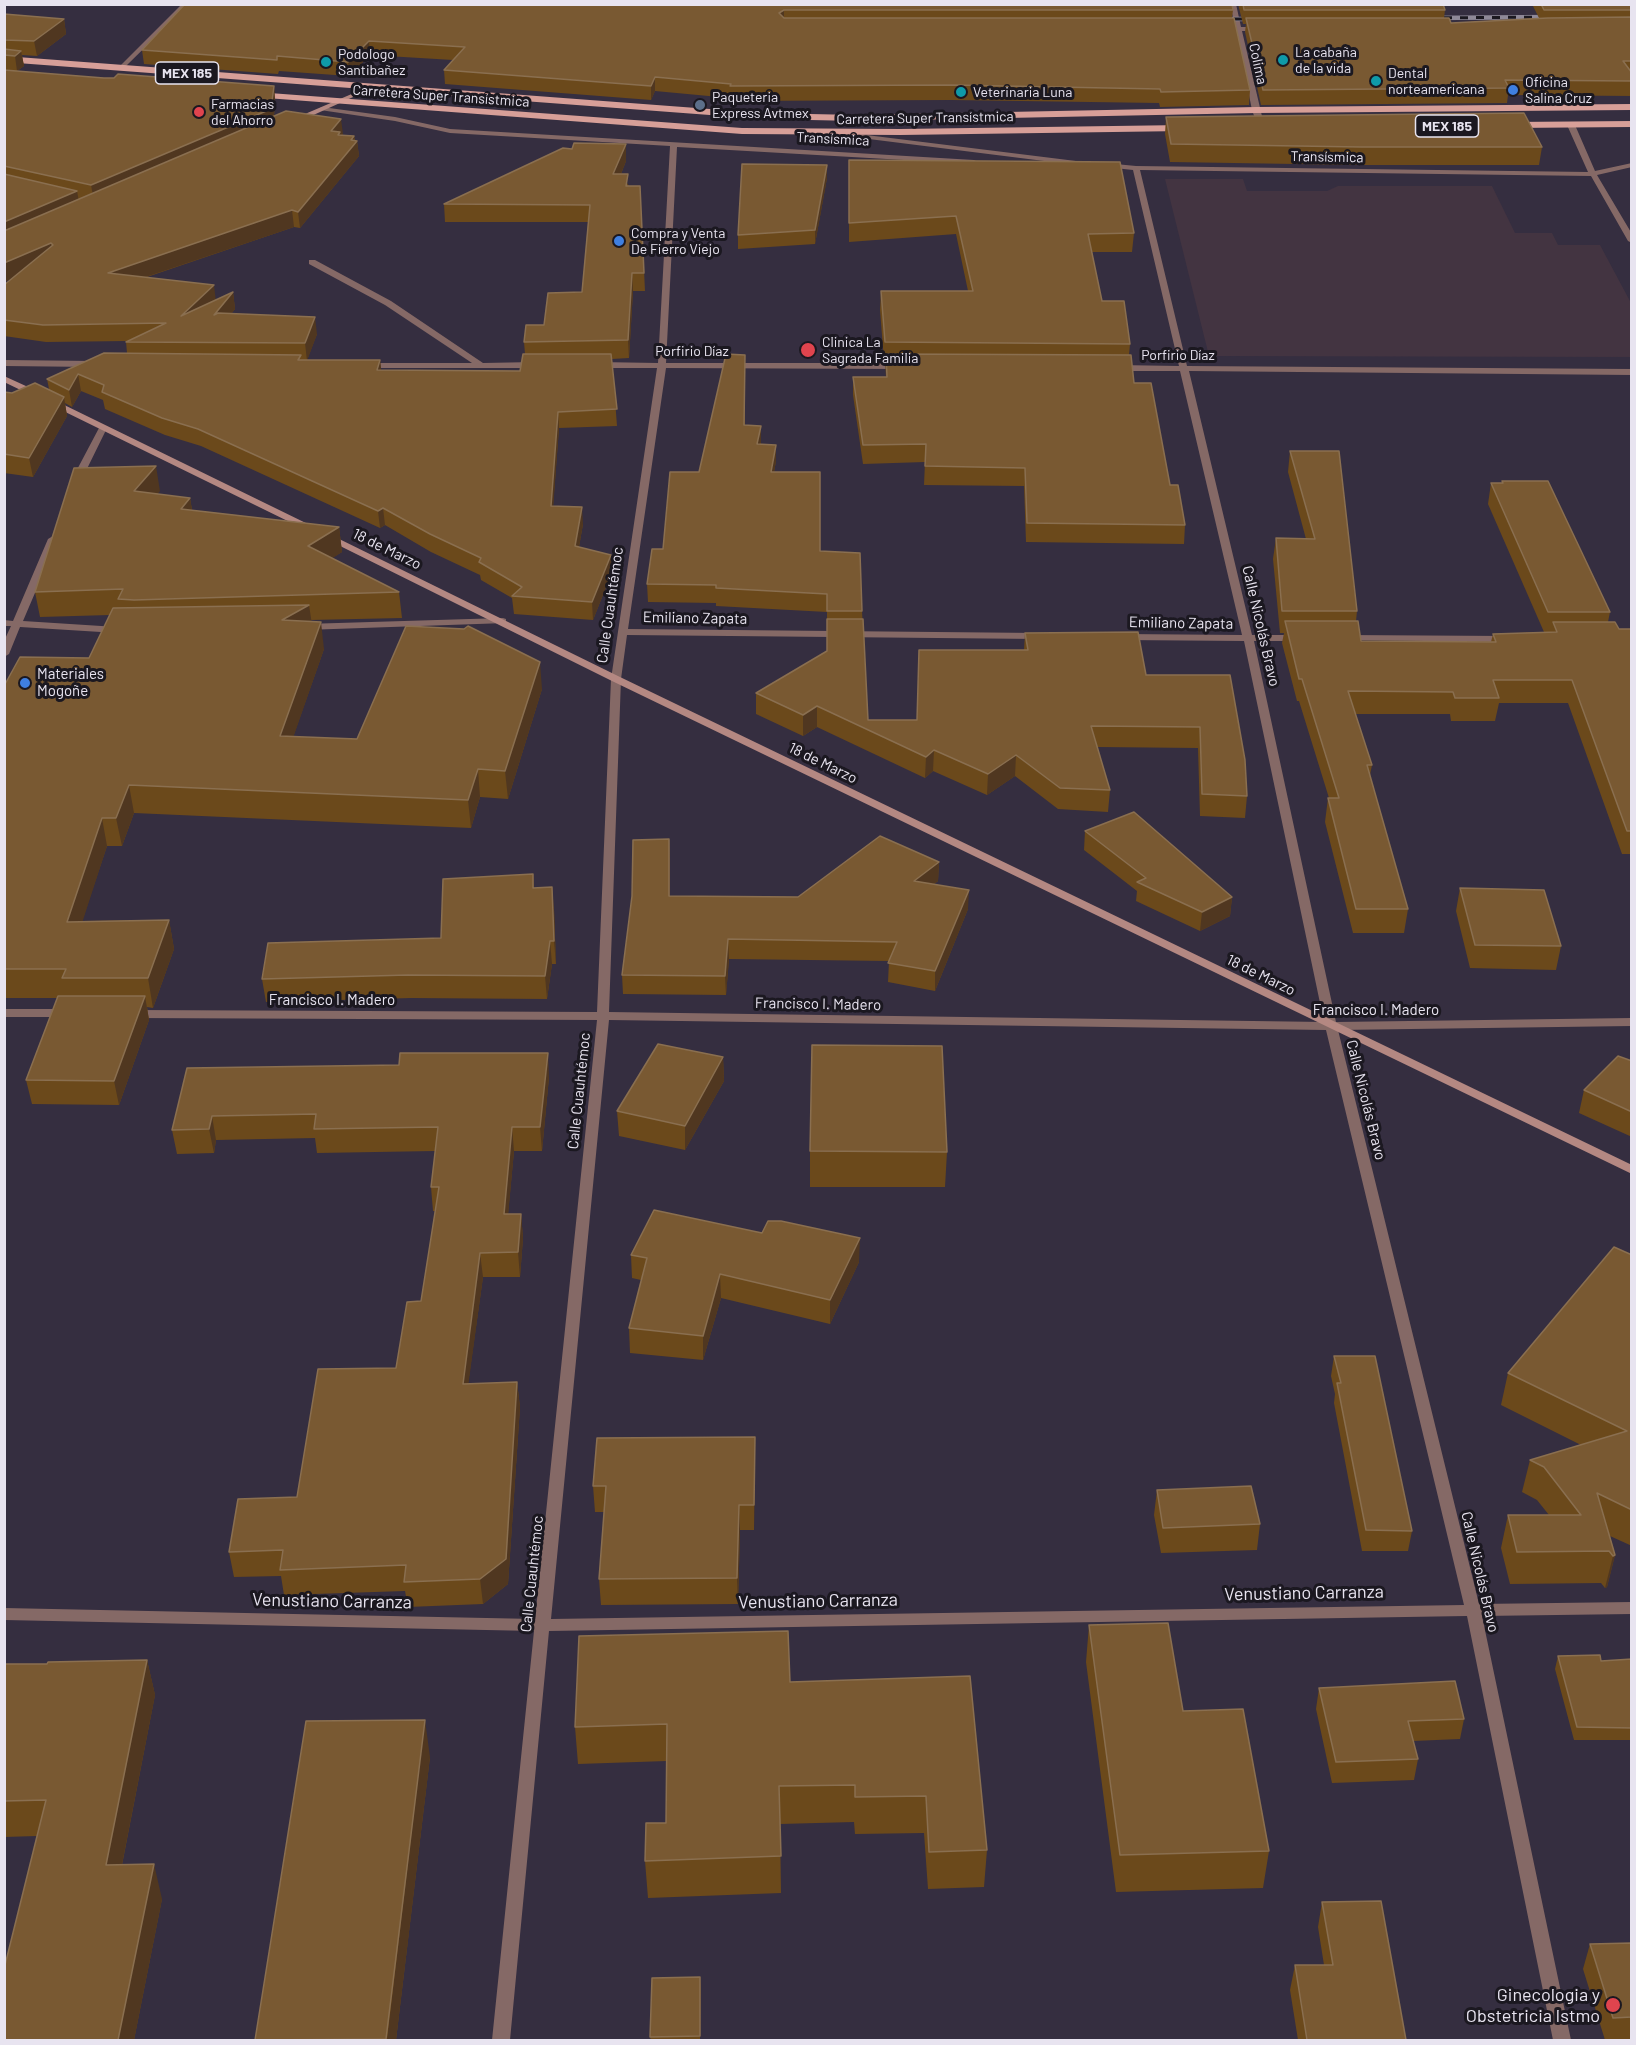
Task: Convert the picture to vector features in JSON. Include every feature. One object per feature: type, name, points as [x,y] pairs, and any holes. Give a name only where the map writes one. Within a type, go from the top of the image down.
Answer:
[{"type":"main road","name":"Carretera Super Transístmica","points":[[4,59],[370,88],[787,116],[857,118],[1256,110]]},
{"type":"main road","points":[[290,123],[370,88]]},
{"type":"main road","name":"Carretera Super Transístmica","points":[[248,94],[730,130],[833,132],[1192,128]]},
{"type":"main road","name":"MEX 185","points":[[1256,110],[1632,107]]},
{"type":"main road","name":"MEX 185","points":[[1499,125],[1632,124]]},
{"type":"main road","points":[[1251,128],[1274,127]]},
{"type":"main road","name":"18 de Marzo","points":[[4,378],[616,679],[1632,1170]]},
{"type":"street","points":[[122,67],[186,4]]},
{"type":"street","name":"Colima","points":[[1233,4],[1256,110],[1262,127]]},
{"type":"street","points":[[1214,29],[1274,29]]},
{"type":"street","name":"Transísmica","points":[[322,109],[395,118],[450,131],[984,163]]},
{"type":"street","points":[[1570,125],[1593,174],[1632,241]]},
{"type":"street","name":"Transísmica","points":[[833,132],[1083,163]]},
{"type":"street","name":"Calle Cuauhtémoc","points":[[501,2040],[603,1016],[616,679],[662,365],[674,144]]},
{"type":"street","name":"Transísmica","points":[[1028,166],[1049,166],[1061,161]]},
{"type":"street","name":"Transísmica","points":[[1093,164],[1136,168],[1593,174],[1632,165]]},
{"type":"street","name":"Calle Nicolás Bravo","points":[[1136,168],[1182,369],[1248,638],[1331,1026],[1473,1610],[1562,2040]]},
{"type":"street","points":[[312,262],[388,303],[481,365]]},
{"type":"street","points":[[4,363],[109,364]]},
{"type":"street","points":[[353,366],[549,365]]},
{"type":"street","name":"Porfirio Díaz","points":[[583,365],[910,366]]},
{"type":"street","name":"Porfirio Díaz","points":[[1111,368],[1632,372]]},
{"type":"street","points":[[73,489],[103,428]]},
{"type":"street","points":[[4,654],[57,530]]},
{"type":"street","points":[[291,627],[502,621]]},
{"type":"street","points":[[4,623],[127,631]]},
{"type":"street","name":"Emiliano Zapata","points":[[623,632],[1047,636]]},
{"type":"street","name":"Emiliano Zapata","points":[[1106,637],[1308,638]]},
{"type":"street","points":[[1332,638],[1524,639]]},
{"type":"street","points":[[4,1013],[75,1013]]},
{"type":"street","name":"Francisco I. Madero","points":[[123,1014],[603,1016],[1331,1026],[1632,1022]]},
{"type":"street","name":"Venustiano Carranza","points":[[4,1614],[543,1625],[1632,1608]]},
{"type":"shaded area","points":[[1165,179],[1243,179],[1247,191],[1327,191],[1338,186],[1492,186],[1515,233],[1552,233],[1558,245],[1600,245],[1631,303],[1631,357],[1209,356]]},
{"type":"building","points":[[185,4],[1232,4],[1233,10],[784,10],[779,13],[784,18],[1234,18],[1250,90],[1161,92],[1160,89],[952,85],[730,86],[731,84],[655,77],[651,86],[444,70],[465,47],[369,41],[348,62],[277,56],[277,60],[142,50]]},
{"type":"building","points":[[1243,4],[1443,4],[1445,10],[1244,10]]},
{"type":"building","points":[[1541,4],[1632,4],[1632,10],[1544,10]]},
{"type":"building","points":[[4,14],[64,19],[34,41],[4,40]]},
{"type":"building","points":[[1632,17],[1632,61],[1623,61],[1632,73],[1632,81],[1505,80],[1509,88],[1263,90],[1246,18],[1449,18],[1451,23]]},
{"type":"building","points":[[4,49],[21,51],[15,56],[4,55]]},
{"type":"building","points":[[4,70],[104,78],[114,78],[118,74],[274,86],[271,109],[91,185],[4,166]]},
{"type":"building","points":[[286,111],[341,119],[331,131],[340,132],[338,135],[354,136],[351,140],[357,141],[298,212],[292,210],[108,273],[214,285],[181,316],[233,292],[214,315],[218,313],[315,317],[305,343],[126,342],[166,323],[43,325],[4,320],[4,285],[53,245],[51,243],[4,263],[4,231]]},
{"type":"building","points":[[1524,113],[1542,147],[1171,144],[1166,117]]},
{"type":"building","points":[[574,143],[626,144],[613,174],[628,174],[626,186],[640,186],[644,273],[632,273],[628,340],[524,342],[526,325],[544,325],[548,293],[582,292],[590,205],[444,204],[563,148],[572,149]]},
{"type":"building","points":[[849,160],[1120,162],[1134,233],[1088,234],[1102,301],[1124,301],[1130,344],[885,342],[881,291],[973,291],[956,216],[849,223]]},
{"type":"building","points":[[742,164],[827,165],[815,230],[738,235]]},
{"type":"building","points":[[4,174],[77,191],[4,222]]},
{"type":"building","points":[[104,353],[301,355],[298,360],[380,360],[377,370],[520,371],[523,354],[611,354],[617,409],[558,412],[551,506],[582,507],[575,546],[611,555],[592,602],[512,596],[522,587],[479,562],[481,558],[383,508],[378,511],[198,429],[162,418],[102,392],[104,385],[78,374],[69,390],[47,379]]},
{"type":"building","points":[[726,354],[745,355],[744,425],[761,426],[757,444],[776,445],[771,472],[820,472],[820,551],[860,553],[862,611],[827,611],[827,594],[716,588],[716,585],[647,584],[652,549],[663,549],[670,472],[699,472]]},
{"type":"building","points":[[886,354],[1131,355],[1134,383],[1151,383],[1170,485],[1178,485],[1185,525],[1027,523],[1025,468],[925,466],[926,444],[863,445],[853,377],[887,377]]},
{"type":"building","points":[[35,383],[64,397],[29,458],[4,454],[4,392],[12,393]]},
{"type":"building","points":[[1290,451],[1339,451],[1357,611],[1282,611],[1276,538],[1315,539]]},
{"type":"building","points":[[156,466],[134,491],[190,498],[181,509],[339,527],[308,546],[399,592],[134,600],[118,599],[123,589],[35,592],[74,468]]},
{"type":"building","points":[[1502,481],[1548,481],[1610,612],[1548,612],[1491,483],[1503,483]]},
{"type":"building","points":[[309,605],[282,620],[321,622],[280,736],[357,739],[406,626],[464,629],[468,626],[540,662],[505,771],[478,769],[468,800],[129,785],[116,818],[102,818],[67,922],[169,920],[148,978],[62,978],[66,969],[4,969],[4,686],[20,657],[89,658],[113,608]]},
{"type":"building","points":[[827,619],[863,619],[868,720],[917,720],[919,650],[1028,650],[1025,633],[1138,632],[1146,675],[1230,675],[1245,760],[1247,796],[1202,794],[1200,727],[1091,726],[1110,790],[1060,788],[1016,755],[988,774],[934,750],[926,757],[817,706],[803,715],[756,693],[827,651]]},
{"type":"building","points":[[1285,621],[1358,621],[1361,641],[1496,642],[1493,634],[1557,632],[1553,622],[1615,622],[1619,629],[1632,629],[1632,831],[1627,831],[1572,680],[1493,680],[1499,698],[1455,698],[1453,692],[1348,691],[1372,765],[1367,765],[1408,909],[1356,909],[1328,798],[1339,798],[1302,679],[1299,679]]},
{"type":"building","points":[[1134,812],[1232,897],[1202,912],[1137,882],[1146,878],[1085,831]]},
{"type":"building","points":[[880,836],[939,862],[914,881],[969,890],[935,971],[888,963],[897,942],[728,939],[725,976],[622,975],[632,896],[633,840],[669,839],[669,896],[798,897]]},
{"type":"building","points":[[533,874],[533,888],[552,887],[554,941],[550,941],[545,976],[408,975],[262,979],[268,943],[441,938],[443,879]]},
{"type":"building","points":[[1460,888],[1544,890],[1561,946],[1475,945]]},
{"type":"building","points":[[58,996],[145,996],[114,1081],[26,1080]]},
{"type":"building","points":[[658,1044],[723,1057],[685,1126],[617,1111]]},
{"type":"building","points":[[812,1045],[942,1046],[947,1152],[810,1151]]},
{"type":"building","points":[[400,1053],[548,1053],[540,1127],[512,1127],[504,1214],[521,1214],[518,1252],[480,1253],[463,1384],[517,1382],[506,1559],[480,1579],[404,1582],[406,1565],[280,1570],[283,1550],[229,1552],[238,1499],[297,1497],[318,1369],[396,1368],[407,1302],[421,1301],[439,1187],[431,1187],[438,1127],[314,1129],[316,1114],[212,1116],[209,1129],[172,1130],[187,1068],[399,1065]]},
{"type":"building","points":[[1618,1056],[1632,1061],[1632,1112],[1584,1090]]},
{"type":"building","points":[[654,1210],[762,1233],[768,1221],[781,1221],[860,1238],[830,1300],[720,1274],[703,1336],[629,1328],[647,1258],[631,1255]]},
{"type":"building","points":[[1614,1247],[1632,1255],[1632,1510],[1597,1493],[1615,1555],[1613,1556],[1609,1551],[1517,1552],[1508,1515],[1581,1515],[1544,1467],[1530,1460],[1627,1431],[1508,1373]]},
{"type":"building","points":[[1334,1356],[1375,1356],[1412,1531],[1366,1530],[1337,1383],[1341,1383]]},
{"type":"building","points":[[755,1437],[754,1505],[739,1505],[737,1578],[599,1579],[606,1486],[593,1486],[597,1438]]},
{"type":"building","points":[[1251,1486],[1260,1524],[1163,1528],[1157,1490]]},
{"type":"building","points":[[1168,1623],[1183,1711],[1243,1709],[1269,1851],[1120,1855],[1089,1625]]},
{"type":"building","points":[[788,1631],[790,1682],[970,1676],[987,1850],[929,1852],[926,1796],[855,1797],[855,1785],[779,1786],[781,1856],[645,1861],[646,1823],[666,1823],[667,1724],[575,1727],[579,1636]]},
{"type":"building","points":[[1600,1655],[1601,1661],[1632,1659],[1632,1728],[1577,1727],[1558,1656]]},
{"type":"building","points":[[147,1660],[106,1865],[154,1864],[118,2040],[4,2040],[4,1969],[46,1800],[4,1801],[4,1664]]},
{"type":"building","points":[[1455,1681],[1464,1719],[1408,1721],[1418,1759],[1336,1762],[1319,1688]]},
{"type":"building","points":[[425,1720],[386,2039],[255,2040],[306,1721]]},
{"type":"building","points":[[1381,1901],[1406,2040],[1307,2040],[1295,1965],[1333,1965],[1322,1902]]},
{"type":"building","points":[[1632,1943],[1632,2017],[1613,2018],[1590,1944]]},
{"type":"building","points":[[700,1977],[700,2036],[650,2037],[652,1978]]},
{"type":"railway","points":[[1428,18],[1554,17]]},
{"type":"railway","points":[[1218,19],[1260,19]]},
{"type":"place","name":"La cabaña de la vida","points":[[1283,60]]},
{"type":"place","name":"Podologo Santibañez","points":[[326,62]]},
{"type":"place","name":"Dental norteamericana","points":[[1376,81]]},
{"type":"place","name":"Oficina Salina Cruz","points":[[1513,90]]},
{"type":"place","name":"Veterinaria Luna","points":[[961,92]]},
{"type":"place","name":"Paqueteria Express Avtmex","points":[[700,105]]},
{"type":"place","name":"Farmacias del Ahorro","points":[[199,112]]},
{"type":"place","name":"Compra y Venta De Fierro Viejo","points":[[619,241]]},
{"type":"place","name":"Clinica La Sagrada Familia","points":[[808,350]]},
{"type":"place","name":"Materiales Mogoñe","points":[[25,683]]},
{"type":"place","name":"Ginecologia y Obstetricia Istmo","points":[[1613,2005]]}]
